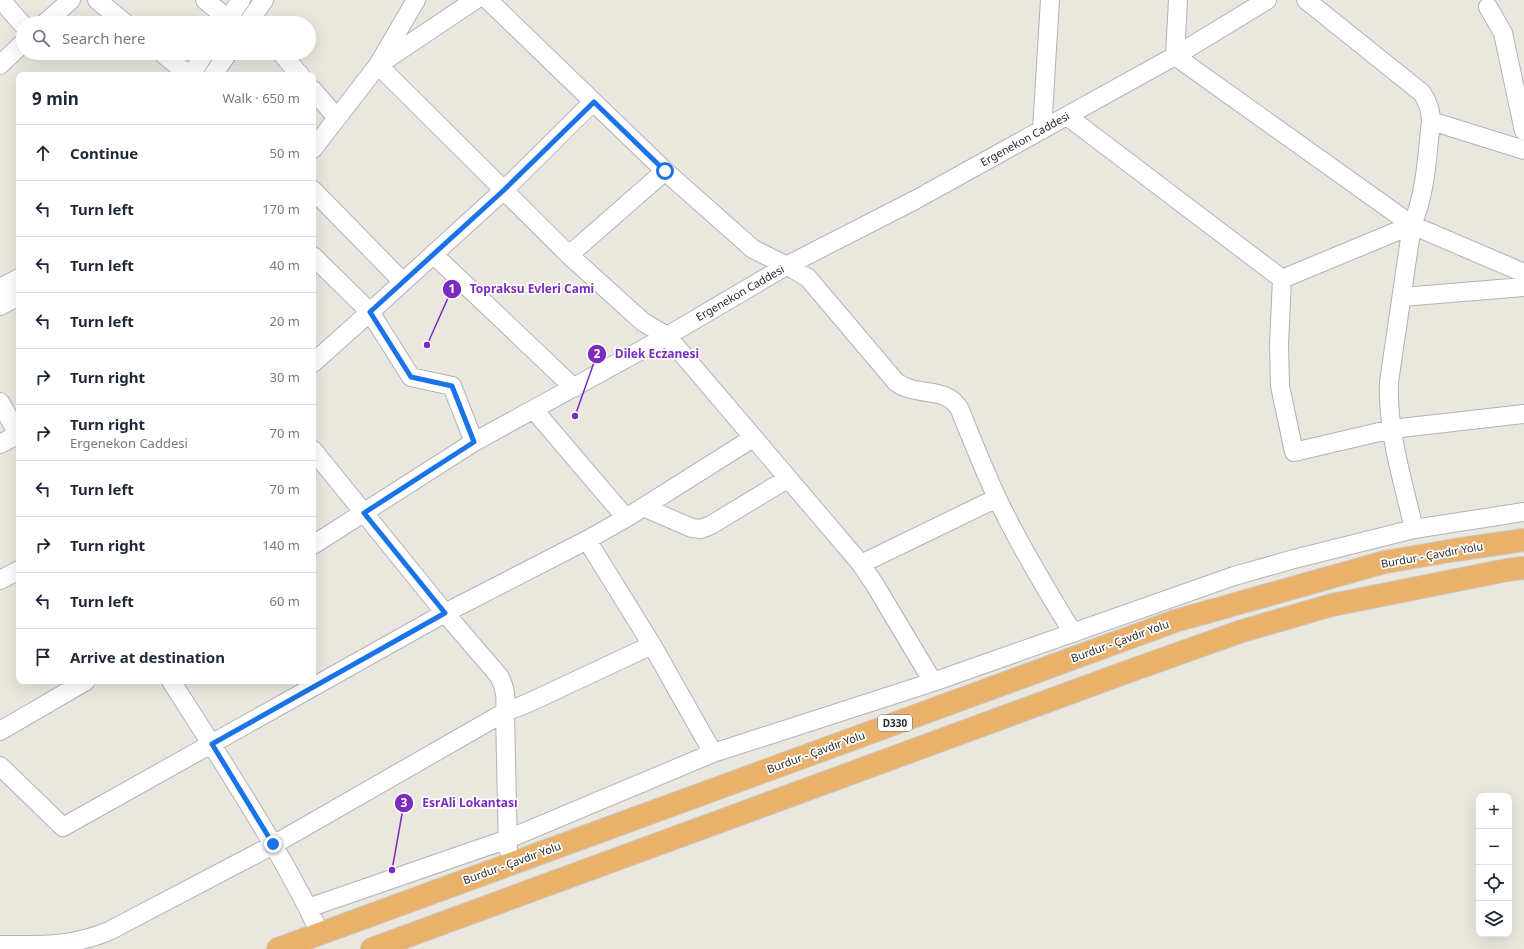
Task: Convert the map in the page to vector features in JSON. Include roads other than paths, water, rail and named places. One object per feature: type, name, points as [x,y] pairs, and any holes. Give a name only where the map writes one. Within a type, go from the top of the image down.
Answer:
[{"type":"highway","name":"Burdur - Çavdır Yolu","points":[[278,949],[1175,621],[1385,562],[1524,540]]},
{"type":"highway","points":[[372,949],[1109,678],[1242,632],[1332,605],[1506,570],[1524,568]]},
{"type":"street","points":[[1,0],[16,17]]},
{"type":"street","points":[[53,16],[71,0]]},
{"type":"street","points":[[97,0],[116,16]]},
{"type":"street","points":[[205,0],[222,16]]},
{"type":"street","points":[[230,16],[241,0]]},
{"type":"street","points":[[255,16],[264,0]]},
{"type":"street","points":[[316,145],[378,65],[416,0]]},
{"type":"street","points":[[378,65],[475,0]]},
{"type":"street","points":[[488,0],[665,171],[753,249],[800,272],[814,286],[896,382],[912,390],[945,395],[954,401],[960,410],[997,498],[1028,557],[1073,632]]},
{"type":"street","points":[[1042,130],[1050,0]]},
{"type":"street","points":[[1178,0],[1175,56],[1412,225],[1524,273]]},
{"type":"street","name":"Ergenekon Caddesi","points":[[316,543],[474,442],[667,336],[786,266],[916,200],[1175,56],[1267,0]]},
{"type":"street","points":[[1306,0],[1422,93],[1431,111],[1432,121],[1422,194],[1419,210],[1412,225],[1389,382],[1389,411],[1392,429],[1414,529]]},
{"type":"street","points":[[1490,2],[1503,33],[1524,130]]},
{"type":"street","points":[[0,65],[16,50]]},
{"type":"street","points":[[171,60],[186,72]]},
{"type":"street","points":[[192,72],[200,60]]},
{"type":"street","points":[[215,72],[223,60]]},
{"type":"street","points":[[287,60],[297,72]]},
{"type":"street","points":[[378,65],[569,255],[643,322],[667,336],[787,479],[861,564],[933,682]]},
{"type":"street","points":[[316,94],[337,118]]},
{"type":"street","points":[[316,361],[402,281],[504,190],[594,102]]},
{"type":"street","points":[[1067,116],[1282,279]]},
{"type":"street","points":[[1432,121],[1524,150]]},
{"type":"street","points":[[569,255],[665,171]]},
{"type":"street","points":[[316,193],[402,281]]},
{"type":"street","points":[[1282,279],[1412,225]]},
{"type":"street","points":[[433,254],[574,388]]},
{"type":"street","points":[[316,259],[370,312],[411,377],[452,386],[474,442]]},
{"type":"street","points":[[1282,279],[1279,344],[1280,386],[1294,452],[1392,429],[1524,414]]},
{"type":"street","points":[[1402,297],[1524,287]]},
{"type":"street","points":[[0,306],[16,298]]},
{"type":"street","points":[[0,402],[16,429]]},
{"type":"street","points":[[534,410],[626,518]]},
{"type":"street","points":[[0,444],[16,436]]},
{"type":"street","points":[[0,766],[63,828],[445,613],[587,540],[626,518],[753,438]]},
{"type":"street","points":[[316,454],[445,613],[499,676],[505,689],[509,865]]},
{"type":"street","points":[[643,507],[692,528],[701,529],[711,525],[787,479]]},
{"type":"street","points":[[861,564],[997,498]]},
{"type":"street","points":[[308,908],[508,839],[713,753],[933,682],[1234,576],[1301,557],[1414,529],[1524,512]]},
{"type":"street","points":[[587,540],[652,645],[713,753]]},
{"type":"street","points":[[0,580],[16,572]]},
{"type":"street","points":[[2,945],[56,945],[94,937],[109,931],[273,844],[505,712],[528,703],[652,645]]},
{"type":"street","points":[[0,731],[81,684]]},
{"type":"street","points":[[173,684],[212,744],[273,844],[308,908],[320,934]]},
{"type":"place","name":"Topraksu Evleri Cami","points":[[427,345]]},
{"type":"place","name":"Dilek Eczanesi","points":[[575,416]]},
{"type":"place","name":"EsrAli Lokantası","points":[[392,870]]}]
